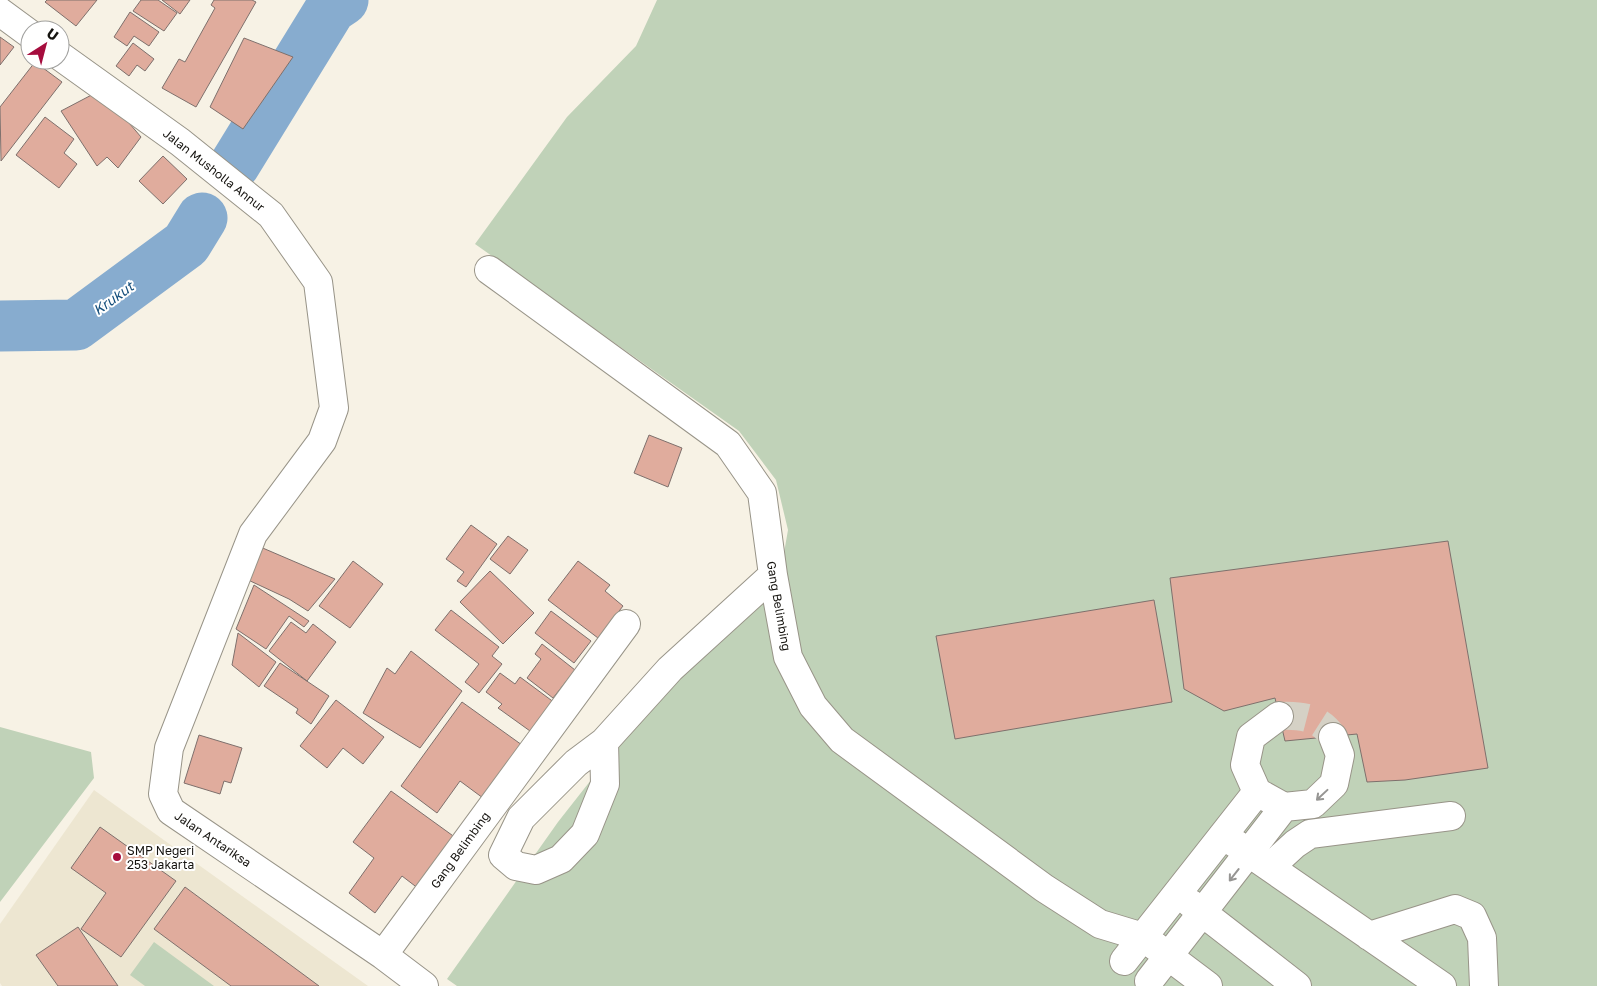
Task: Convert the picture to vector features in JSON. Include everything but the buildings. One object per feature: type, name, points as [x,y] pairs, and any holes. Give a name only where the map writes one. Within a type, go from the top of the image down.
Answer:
[{"type":"street","points":[[0,12],[20,27]]},
{"type":"street","name":"Jalan Musholla Annur","points":[[70,63],[180,142],[271,215],[318,282],[334,408],[322,442],[253,534]]},
{"type":"street","name":"Gang Belimbing","points":[[488,270],[728,444],[762,493],[773,575],[788,657],[813,706],[842,740],[1044,888],[1100,924],[1143,937],[1170,955],[1208,986]]},
{"type":"street","name":"Jalan Antariksa","points":[[253,534],[169,748],[163,794],[171,810],[383,955],[424,986]]},
{"type":"street","points":[[604,742],[605,784],[585,834],[561,859],[536,870],[516,866],[503,854],[521,818],[576,763],[604,742],[670,669],[773,575]]},
{"type":"street","name":"Gang Belimbing","points":[[383,955],[626,624]]},
{"type":"street","points":[[1279,716],[1251,737],[1245,765],[1257,792],[1284,807],[1313,804],[1334,784],[1340,756],[1333,736]]},
{"type":"street","points":[[1124,961],[1257,792]]},
{"type":"street","points":[[1260,860],[1284,807]]},
{"type":"street","points":[[1152,984],[1170,955],[1204,913],[1260,860],[1310,834],[1451,816]]},
{"type":"street","points":[[1223,835],[1442,986]]},
{"type":"street","points":[[1176,895],[1204,913],[1298,986]]},
{"type":"street","points":[[1369,936],[1455,909],[1472,916],[1482,938],[1484,986]]},
{"type":"street","name":"Gang Belimbing","points":[[1100,924],[1124,961],[1152,984]]},
{"type":"shaded area","name":"SMP Negeri 253 Jakarta","points":[[94,790],[368,986],[2,986],[0,983],[0,924]]},
{"type":"green space","points":[[657,0],[1597,0],[1597,986],[457,986],[447,979],[558,822],[635,724],[779,581],[788,530],[776,480],[739,431],[475,244],[567,117],[636,46]]},
{"type":"green space","points":[[0,727],[91,752],[94,778],[0,902]]},
{"type":"green space","points":[[154,942],[214,986],[145,986],[130,975]]},
{"type":"waterway","name":"Krukut","points":[[235,164],[331,8],[343,0]]},
{"type":"waterway","name":"Krukut","points":[[0,326],[76,325],[186,244],[202,218]]},
{"type":"tunnel","points":[[1279,716],[1295,716],[1316,721],[1328,730],[1333,737]]},
{"type":"place","name":"SMP Negeri 253 Jakarta","points":[[117,857]]}]
